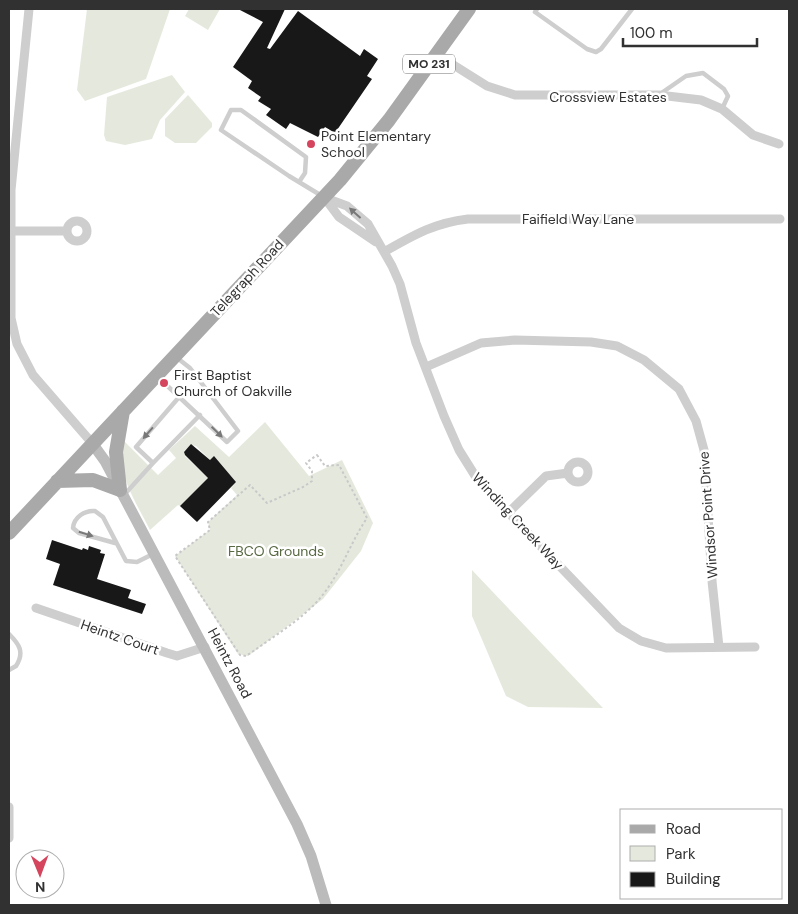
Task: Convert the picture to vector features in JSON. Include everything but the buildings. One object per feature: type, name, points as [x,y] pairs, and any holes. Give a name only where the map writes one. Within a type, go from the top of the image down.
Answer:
[{"type":"main road","name":"Telegraph Road","points":[[9,533],[324,197],[372,142],[469,9]]},
{"type":"main road","points":[[121,493],[116,452],[123,410]]},
{"type":"main road","points":[[56,481],[93,480],[121,493]]},
{"type":"street","points":[[29,9],[13,109],[9,300],[11,318],[17,344],[24,361],[43,390],[92,443]]},
{"type":"street","name":"Crossview Estates","points":[[436,54],[487,86],[516,95],[659,95],[701,100],[722,109],[753,135],[779,144]]},
{"type":"street","name":"Winding Creek Way","points":[[324,197],[339,217],[376,242],[384,252],[400,284],[410,326],[459,450],[478,482],[619,628],[641,641],[666,648],[755,647]]},
{"type":"street","name":"Faifield Way Lane","points":[[384,252],[426,228],[445,222],[468,219],[780,219]]},
{"type":"street","points":[[10,231],[67,231]]},
{"type":"street","name":"Windsor Point Drive","points":[[426,368],[481,343],[515,340],[591,342],[617,346],[644,360],[679,389],[696,421],[704,450],[712,581],[720,647]]},
{"type":"street","name":"Heintz Road","points":[[92,443],[205,647],[297,824],[311,856],[326,905]]},
{"type":"street","points":[[509,512],[546,476],[568,473]]},
{"type":"street","name":"Heintz Court","points":[[36,608],[177,656],[205,647]]},
{"type":"street","points":[[9,807],[9,838]]},
{"type":"lane","points":[[537,9],[535,12],[587,49],[596,52],[601,49],[632,9]]},
{"type":"lane","points":[[659,95],[686,76],[703,73],[724,88],[728,96],[722,109]]},
{"type":"lane","points":[[299,182],[306,173],[306,157],[241,110],[231,110],[222,130],[299,182],[324,197]]},
{"type":"lane","points":[[156,376],[180,396],[227,442],[238,432],[190,368],[174,356]]},
{"type":"lane","points":[[154,463],[136,447],[180,396]]},
{"type":"lane","points":[[121,493],[154,463],[200,415]]},
{"type":"lane","points":[[115,543],[79,533],[74,528],[74,522],[87,512],[100,514],[122,556],[130,562],[137,562],[154,553]]},
{"type":"lane","points":[[9,634],[18,643],[21,652],[16,666],[9,670]]},
{"type":"path","points":[[317,455],[325,466],[339,465],[367,518],[354,537],[343,564],[321,598],[297,619],[246,656],[240,655],[175,556],[210,530],[208,522],[243,490],[250,484],[267,503],[280,498],[312,480],[312,471],[306,463],[317,455]]},
{"type":"green space","points":[[87,9],[170,9],[146,79],[85,101],[77,90]]},
{"type":"green space","points":[[189,9],[220,9],[208,30],[185,16]]},
{"type":"green space","points":[[172,75],[185,92],[160,120],[152,139],[125,145],[106,141],[104,135],[107,97]]},
{"type":"green space","points":[[188,95],[212,123],[212,127],[196,143],[175,143],[165,136],[165,119]]},
{"type":"green space","name":"FBCO Grounds","points":[[265,422],[309,476],[342,460],[373,523],[361,551],[323,599],[248,656],[238,654],[175,556],[210,530],[208,522],[237,495],[231,488],[236,482],[214,457],[210,460],[196,446],[191,445],[184,451],[185,456],[208,478],[180,506],[178,505],[150,530],[128,487],[122,464],[122,453],[124,441],[158,475],[176,458],[169,450],[195,426],[229,457]]},
{"type":"green space","points":[[472,570],[603,708],[528,707],[506,696],[472,616]]},
{"type":"place","name":"Point Elementary School","points":[[311,144]]},
{"type":"place","name":"First Baptist Church of Oakville","points":[[164,383]]}]
